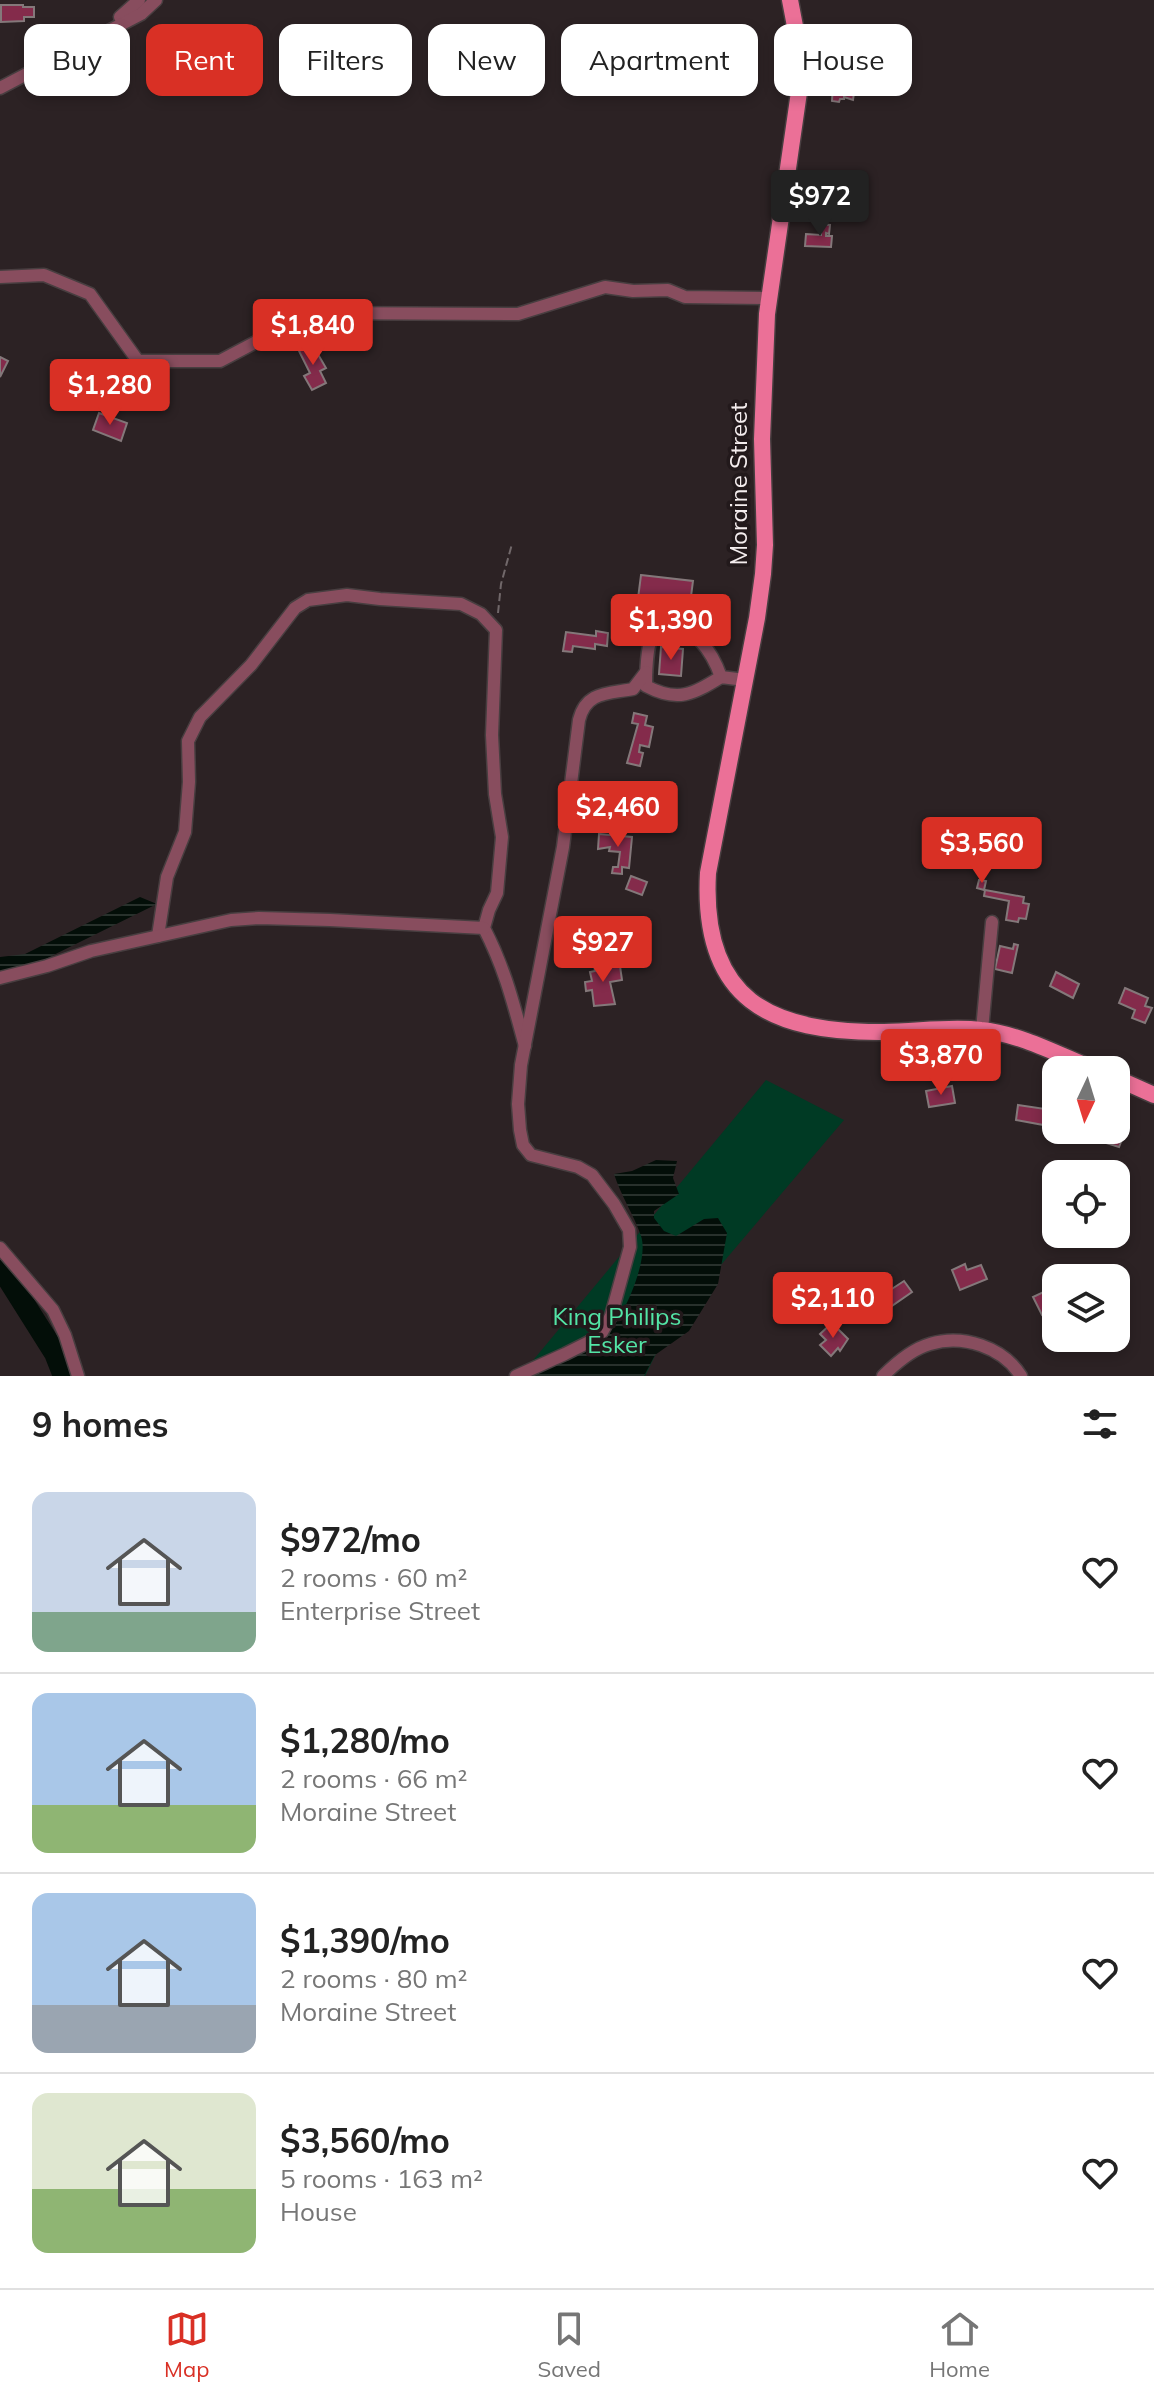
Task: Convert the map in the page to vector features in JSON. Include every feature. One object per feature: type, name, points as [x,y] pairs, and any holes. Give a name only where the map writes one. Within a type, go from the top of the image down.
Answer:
[{"type":"main road","name":"Moraine Street","points":[[790,0],[798,42],[800,85],[768,304],[762,439],[765,545],[757,618],[712,845],[707,895],[713,941],[733,984],[755,1005],[788,1021],[845,1031],[982,1030],[1015,1038],[1061,1056]]},
{"type":"main road","points":[[1130,1084],[1154,1095]]},
{"type":"street","points":[[111,24],[129,12],[139,0]]},
{"type":"street","points":[[121,24],[141,14],[156,0]]},
{"type":"street","points":[[3,83],[24,72]]},
{"type":"street","points":[[0,277],[44,275],[90,294],[138,361],[220,361],[311,313],[518,314],[605,287],[633,291],[668,290],[685,297],[768,304]]},
{"type":"street","points":[[158,936],[167,877],[185,832],[188,741],[200,717],[251,665],[295,608],[308,600],[347,595],[461,604],[481,614],[496,630],[492,735],[495,794],[502,837],[497,893],[484,928],[510,988],[525,1046]]},
{"type":"street","points":[[721,677],[711,653],[689,631],[669,626],[658,629],[652,635],[646,686],[657,692],[677,696],[697,692],[721,677],[745,680]]},
{"type":"street","points":[[516,1376],[577,1348],[602,1332],[615,1305],[630,1247],[629,1230],[592,1175],[578,1167],[531,1155],[523,1145],[518,1104],[521,1065],[563,847],[582,707],[593,697],[633,689],[646,672]]},
{"type":"street","points":[[0,978],[91,951],[231,920],[259,918],[484,928]]},
{"type":"street","points":[[982,1030],[992,922]]},
{"type":"street","points":[[0,1248],[53,1310],[78,1376]]},
{"type":"street","points":[[883,1376],[913,1352],[947,1341],[988,1348],[1006,1357],[1021,1376]]},
{"type":"path","points":[[496,630],[501,584],[512,544]]},
{"type":"green space","name":"King Philips Esker","points":[[766,1080],[844,1120],[670,1325],[645,1376],[520,1376]]},
{"type":"shaded area","points":[[140,897],[157,904],[17,973],[0,977],[0,957],[25,954]]},
{"type":"shaded area","points":[[656,1160],[677,1161],[673,1178],[679,1194],[654,1211],[654,1218],[664,1231],[676,1236],[704,1219],[718,1218],[727,1233],[718,1284],[689,1331],[655,1355],[644,1376],[530,1376],[537,1368],[600,1342],[616,1323],[637,1277],[643,1247],[614,1174],[632,1171]]},
{"type":"building","points":[[1,5],[34,7],[34,17],[24,17],[24,21],[1,22]]},
{"type":"building","points":[[832,96],[854,96],[853,100],[844,97],[839,102],[832,101]]},
{"type":"building","points":[[835,185],[845,185],[844,193],[834,193]]},
{"type":"building","points":[[821,224],[830,225],[826,236],[832,236],[831,247],[805,246],[806,234],[821,235]]},
{"type":"building","points":[[312,344],[326,368],[320,371],[326,383],[312,390],[304,376],[310,373],[299,351]]},
{"type":"building","points":[[0,357],[8,361],[0,377]]},
{"type":"building","points":[[99,413],[127,423],[121,441],[93,430]]},
{"type":"building","points":[[641,575],[693,581],[689,612],[637,606]]},
{"type":"building","points":[[596,631],[608,633],[607,646],[595,644],[595,649],[573,646],[572,652],[563,651],[566,632],[596,636]]},
{"type":"building","points":[[661,647],[683,649],[681,676],[659,674]]},
{"type":"building","points":[[634,713],[647,716],[645,725],[653,727],[649,747],[640,745],[639,752],[643,753],[640,766],[627,763],[638,724],[632,723]]},
{"type":"building","points":[[599,834],[632,837],[629,868],[622,867],[622,874],[612,873],[613,867],[618,867],[620,852],[609,851],[610,847],[598,849]]},
{"type":"building","points":[[631,876],[647,882],[642,895],[626,889]]},
{"type":"building","points":[[979,880],[986,881],[984,890],[977,888]]},
{"type":"building","points":[[985,890],[1024,897],[1023,903],[1029,904],[1026,919],[1019,918],[1018,922],[1006,920],[1009,901],[984,896]]},
{"type":"building","points":[[1014,944],[1018,945],[1012,973],[995,969],[1000,946],[1013,949]]},
{"type":"building","points":[[604,964],[604,968],[620,966],[622,980],[610,982],[615,1004],[594,1006],[592,990],[586,991],[585,982],[592,981],[590,972],[595,971],[594,965]]},
{"type":"building","points":[[1056,972],[1079,984],[1073,998],[1050,986]]},
{"type":"building","points":[[1125,988],[1148,998],[1145,1006],[1152,1008],[1145,1023],[1132,1018],[1135,1010],[1119,1003]]},
{"type":"building","points":[[952,1086],[955,1103],[929,1107],[926,1091]]},
{"type":"building","points":[[1018,1105],[1042,1109],[1042,1125],[1016,1120]]},
{"type":"building","points":[[965,1264],[967,1270],[981,1265],[987,1279],[960,1290],[952,1270]]},
{"type":"building","points":[[904,1281],[912,1292],[886,1310],[878,1298]]},
{"type":"building","points":[[1042,1293],[1042,1315],[1033,1297]]},
{"type":"building","points":[[832,1323],[848,1339],[840,1351],[838,1348],[831,1356],[820,1345],[826,1340],[820,1334]]},
{"type":"waterway","points":[[0,1266],[55,1353],[64,1376]]}]
